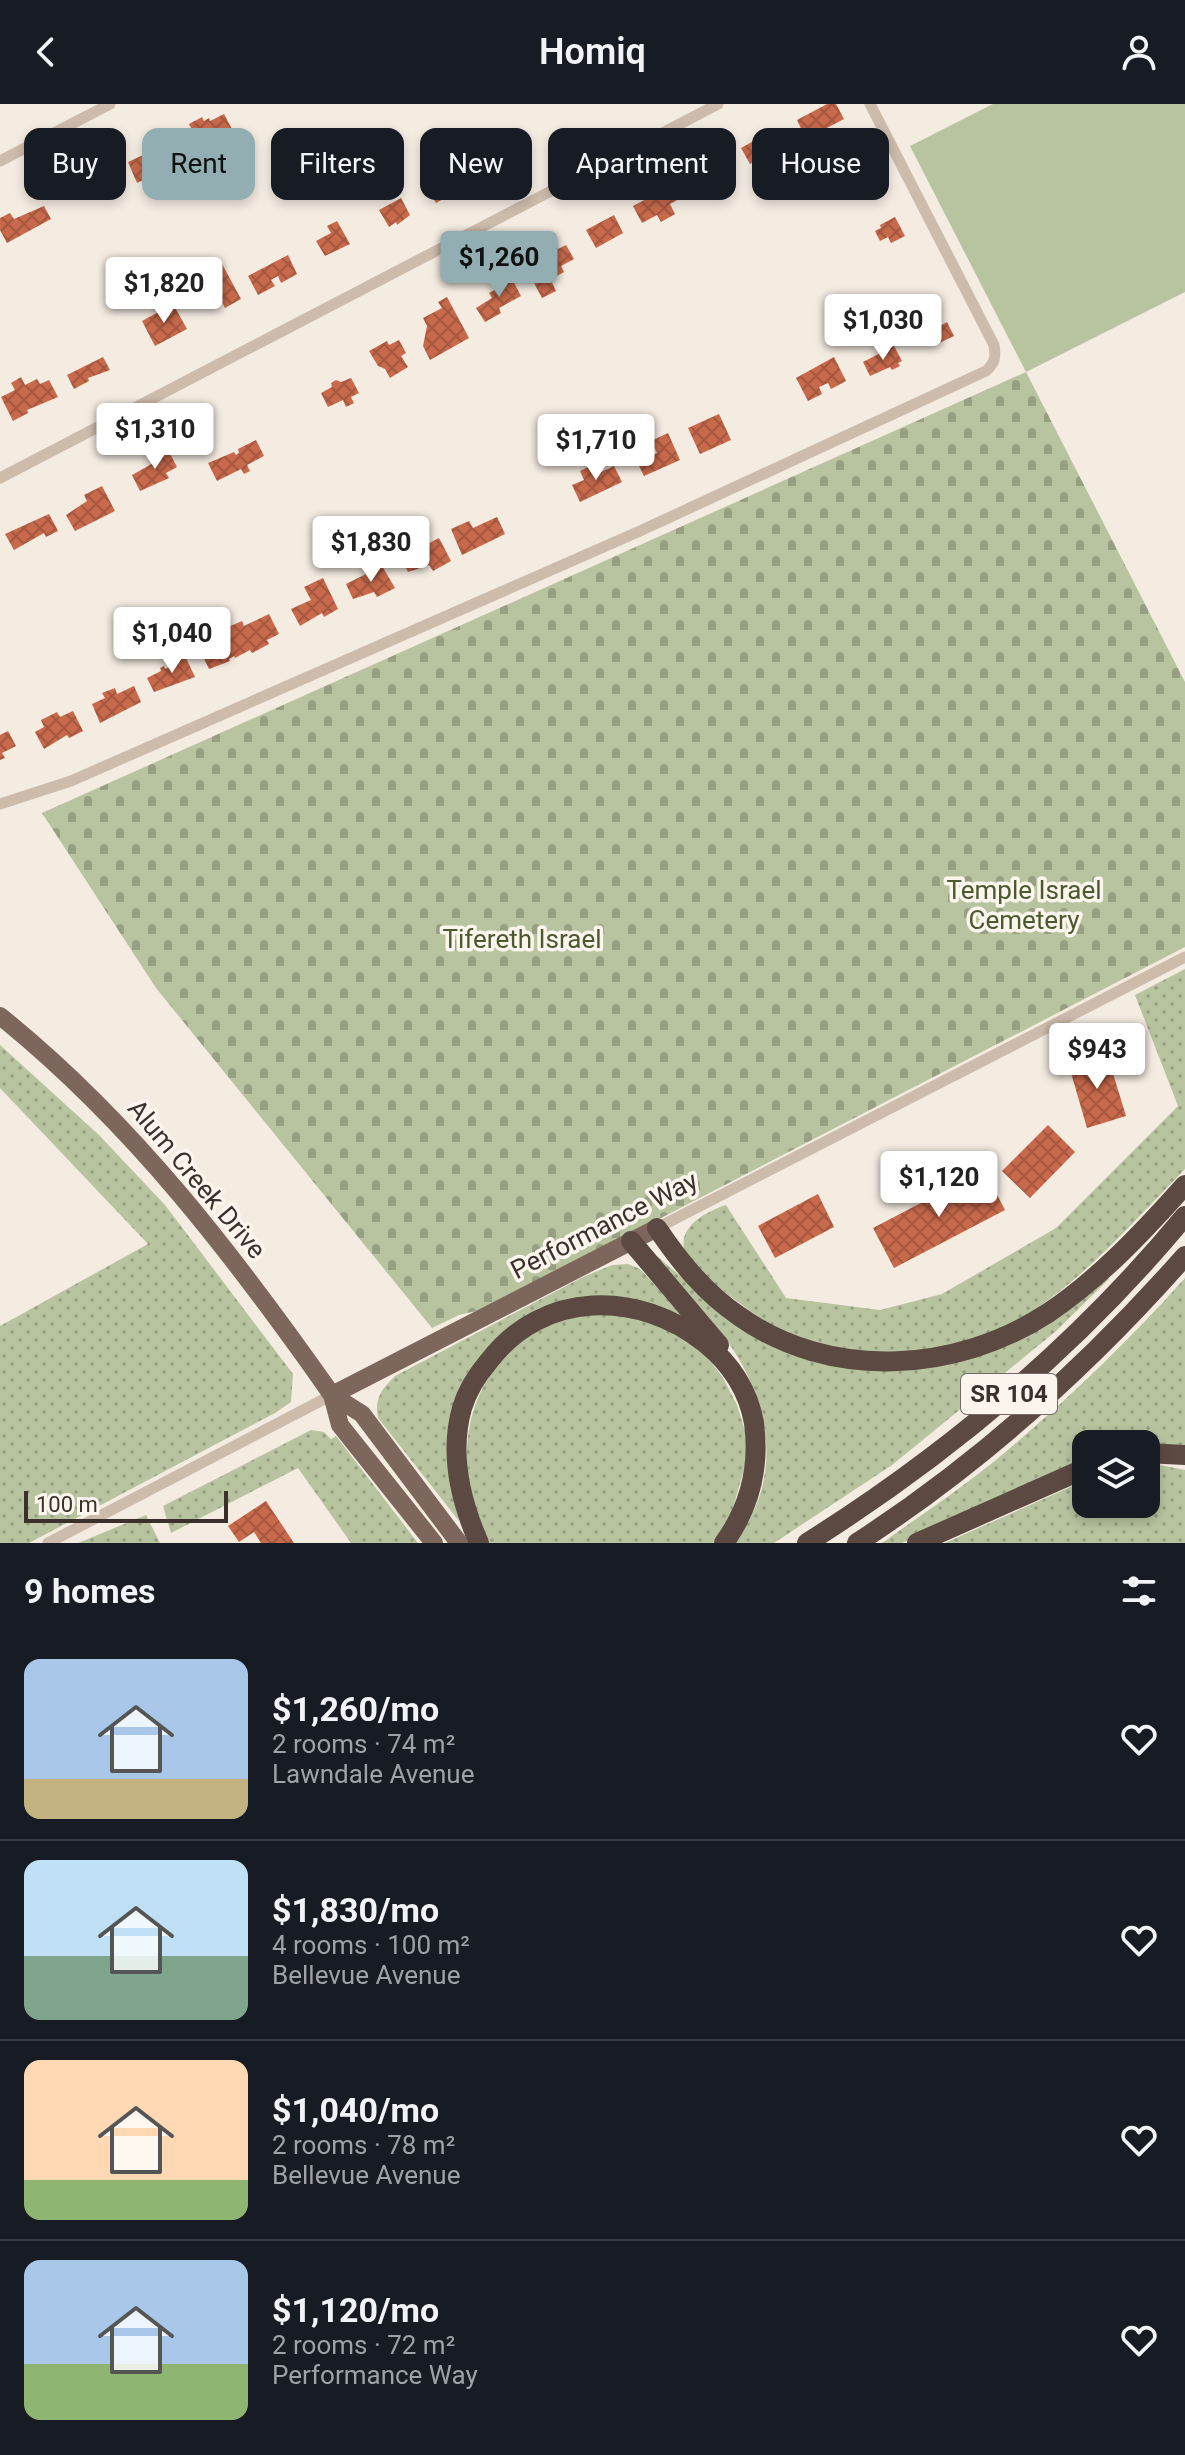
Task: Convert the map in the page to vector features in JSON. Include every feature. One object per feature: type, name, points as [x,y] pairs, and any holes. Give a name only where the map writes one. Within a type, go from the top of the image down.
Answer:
[{"type":"highway","points":[[657,1228],[700,1284],[738,1316],[766,1333],[824,1355],[890,1363],[924,1360],[972,1349],[1001,1338],[1048,1313],[1109,1262],[1185,1185]]},
{"type":"highway","name":"SR 104","points":[[807,1543],[931,1458],[1004,1398],[1127,1281],[1185,1216]]},
{"type":"highway","points":[[631,1241],[713,1335],[752,1410],[755,1473],[743,1512],[724,1543]]},
{"type":"highway","name":"SR 104","points":[[857,1543],[937,1486],[1017,1422],[1101,1346],[1185,1256]]},
{"type":"highway","points":[[479,1543],[465,1509],[456,1470],[458,1422],[478,1374],[499,1347],[523,1329],[550,1314],[580,1307],[611,1305],[635,1308],[681,1326],[718,1353],[733,1370]]},
{"type":"highway","points":[[1160,1454],[1182,1456]]},
{"type":"highway","points":[[917,1543],[1072,1474]]},
{"type":"main road","name":"Alum Creek Drive","points":[[0,1016],[98,1103],[176,1187],[212,1231],[332,1395],[340,1425],[434,1543]]},
{"type":"main road","name":"Performance Way","points":[[332,1395],[657,1228]]},
{"type":"main road","name":"Alum Creek Drive","points":[[332,1395],[362,1414],[459,1543]]},
{"type":"street","points":[[0,161],[110,104]]},
{"type":"street","points":[[0,478],[718,104]]},
{"type":"street","points":[[0,804],[71,781],[640,531],[986,371],[996,355],[994,345],[870,104]]},
{"type":"street","name":"Performance Way","points":[[657,1228],[1185,957]]},
{"type":"street","name":"Performance Way","points":[[48,1543],[332,1395]]},
{"type":"green space","points":[[993,104],[1185,104],[1185,292],[1026,372],[910,146]]},
{"type":"green space","name":"Tifereth Israel","points":[[1026,372],[1185,682],[1185,947],[485,1309],[459,1315],[432,1328],[156,988],[42,813]]},
{"type":"green space","points":[[1185,969],[1185,1169],[1079,1275],[1013,1325],[967,1342],[922,1351],[877,1353],[825,1347],[785,1333],[762,1319],[712,1282],[688,1258],[684,1241],[690,1227],[703,1215],[726,1205],[786,1298],[880,1310],[942,1294],[1056,1228],[1178,1106],[1135,995]]},
{"type":"green space","points":[[0,1045],[99,1135],[165,1205],[293,1374],[291,1402],[275,1413],[29,1543],[0,1543],[0,1326],[148,1244],[0,1088]]},
{"type":"green space","points":[[657,1256],[723,1313],[763,1339],[923,1368],[1106,1277],[1109,1279],[1055,1332],[892,1465],[774,1543],[734,1543],[760,1496],[766,1446],[763,1421],[746,1372],[732,1348],[707,1315],[660,1264]]},
{"type":"green space","points":[[628,1264],[640,1269],[685,1317],[682,1319],[620,1298],[494,1343],[450,1469],[459,1521],[378,1418],[378,1399],[383,1390],[395,1376],[583,1277],[612,1265]]},
{"type":"green space","points":[[1185,1278],[1185,1448],[1160,1445],[1160,1430],[1072,1430],[1072,1466],[902,1543],[882,1543],[1017,1442],[1091,1375]]},
{"type":"green space","points":[[610,1313],[648,1318],[702,1351],[722,1376],[737,1405],[746,1434],[746,1462],[729,1522],[713,1543],[489,1543],[469,1484],[467,1454],[470,1425],[478,1397],[493,1371],[513,1349],[540,1330],[565,1320]]},
{"type":"green space","points":[[311,1430],[324,1432],[331,1439],[336,1436],[418,1543],[351,1543],[298,1468],[171,1533],[163,1506]]},
{"type":"green space","points":[[1160,1465],[1185,1470],[1185,1543],[945,1543],[1072,1486],[1072,1518],[1160,1518]]},
{"type":"green space","points":[[146,1515],[160,1543],[78,1543]]},
{"type":"building","points":[[827,104],[836,104],[844,119],[827,128],[801,128],[797,120]]},
{"type":"building","points":[[224,114],[231,128],[191,128],[189,124],[202,117],[204,121],[209,118],[210,121]]},
{"type":"building","points":[[752,142],[752,163],[750,164],[741,148]]},
{"type":"building","points":[[142,156],[142,181],[137,183],[128,162]]},
{"type":"building","points":[[402,200],[410,215],[389,227],[379,210]]},
{"type":"building","points":[[644,200],[677,200],[670,204],[675,214],[661,222],[657,215],[642,223],[633,206]]},
{"type":"building","points":[[44,206],[51,219],[7,243],[0,230],[0,218],[10,213],[14,219]]},
{"type":"building","points":[[614,215],[623,233],[596,248],[586,230]]},
{"type":"building","points":[[895,217],[905,236],[891,243],[888,237],[880,241],[875,231]]},
{"type":"building","points":[[337,221],[350,244],[325,256],[316,241],[331,233],[327,226]]},
{"type":"building","points":[[566,245],[574,259],[561,266],[564,272],[553,278],[549,276],[556,291],[542,298],[534,283],[537,278],[533,279],[527,267],[557,247]]},
{"type":"building","points":[[288,255],[297,274],[281,283],[278,276],[271,280],[275,286],[258,295],[248,276]]},
{"type":"building","points":[[222,264],[241,299],[225,308],[215,288],[197,298],[189,282]]},
{"type":"building","points":[[510,275],[521,296],[499,308],[501,313],[485,322],[476,308],[492,298],[489,293],[502,286],[500,281]]},
{"type":"building","points":[[447,297],[469,338],[430,360],[423,346],[427,326],[423,318],[442,308],[438,302]]},
{"type":"building","points":[[173,304],[187,329],[155,346],[142,321]]},
{"type":"building","points":[[947,322],[954,336],[937,344],[930,331]]},
{"type":"building","points":[[399,340],[406,353],[401,356],[408,367],[390,378],[369,351],[387,341],[389,345]]},
{"type":"building","points":[[894,346],[902,361],[898,363],[900,366],[870,376],[863,362]]},
{"type":"building","points":[[103,357],[110,370],[88,378],[89,381],[74,389],[67,375]]},
{"type":"building","points":[[834,357],[846,381],[831,389],[828,383],[819,387],[822,394],[808,401],[796,378]]},
{"type":"building","points":[[21,377],[25,385],[37,379],[40,384],[49,380],[58,397],[27,410],[28,413],[13,421],[1,397],[15,390],[11,383]]},
{"type":"building","points":[[351,378],[359,393],[351,397],[354,403],[346,407],[343,400],[328,407],[321,393],[332,387],[331,383],[336,380],[341,382]]},
{"type":"building","points":[[719,414],[731,440],[700,454],[688,428]]},
{"type":"building","points":[[668,433],[680,460],[644,476],[637,462],[657,453],[651,441]]},
{"type":"building","points":[[256,440],[264,456],[247,465],[250,471],[244,474],[241,469],[217,481],[208,463],[234,452],[236,455],[238,449]]},
{"type":"building","points":[[167,448],[177,467],[166,473],[169,478],[140,491],[132,475],[157,461],[154,455]]},
{"type":"building","points":[[595,464],[599,473],[614,466],[622,482],[580,502],[572,485],[584,480],[580,471]]},
{"type":"building","points":[[102,486],[115,511],[75,531],[66,515],[87,501],[84,495]]},
{"type":"building","points":[[49,514],[58,531],[46,537],[44,533],[14,550],[5,534]]},
{"type":"building","points":[[497,517],[505,534],[462,555],[451,529],[469,521],[473,528]]},
{"type":"building","points":[[439,538],[451,561],[433,571],[429,565],[408,572],[401,558]]},
{"type":"building","points":[[382,566],[395,588],[377,597],[374,592],[353,599],[346,584]]},
{"type":"building","points":[[323,578],[338,609],[324,617],[322,613],[300,626],[291,609],[311,600],[304,587]]},
{"type":"building","points":[[269,614],[279,634],[267,640],[269,644],[209,669],[199,648],[222,636],[219,631],[242,621],[244,626]]},
{"type":"building","points":[[185,656],[195,677],[154,692],[147,678]]},
{"type":"building","points":[[134,686],[141,702],[100,723],[92,704],[105,698],[102,693],[115,688],[117,694]]},
{"type":"building","points":[[73,711],[83,731],[69,738],[67,735],[44,749],[35,732],[44,727],[41,720],[57,712],[60,717]]},
{"type":"building","points":[[8,731],[16,746],[2,753],[5,758],[0,760],[0,735]]},
{"type":"building","points":[[1107,1054],[1126,1116],[1087,1128],[1069,1066]]},
{"type":"building","points":[[1048,1125],[1075,1152],[1030,1198],[1002,1171]]},
{"type":"building","points":[[984,1170],[1005,1210],[894,1268],[873,1228]]},
{"type":"building","points":[[818,1194],[834,1227],[775,1258],[758,1226]]},
{"type":"building","points":[[266,1501],[294,1543],[261,1543],[254,1532],[239,1542],[228,1526]]},
{"type":"park label","name":"Temple Israel Cemetery","points":[[1024,905]]}]
